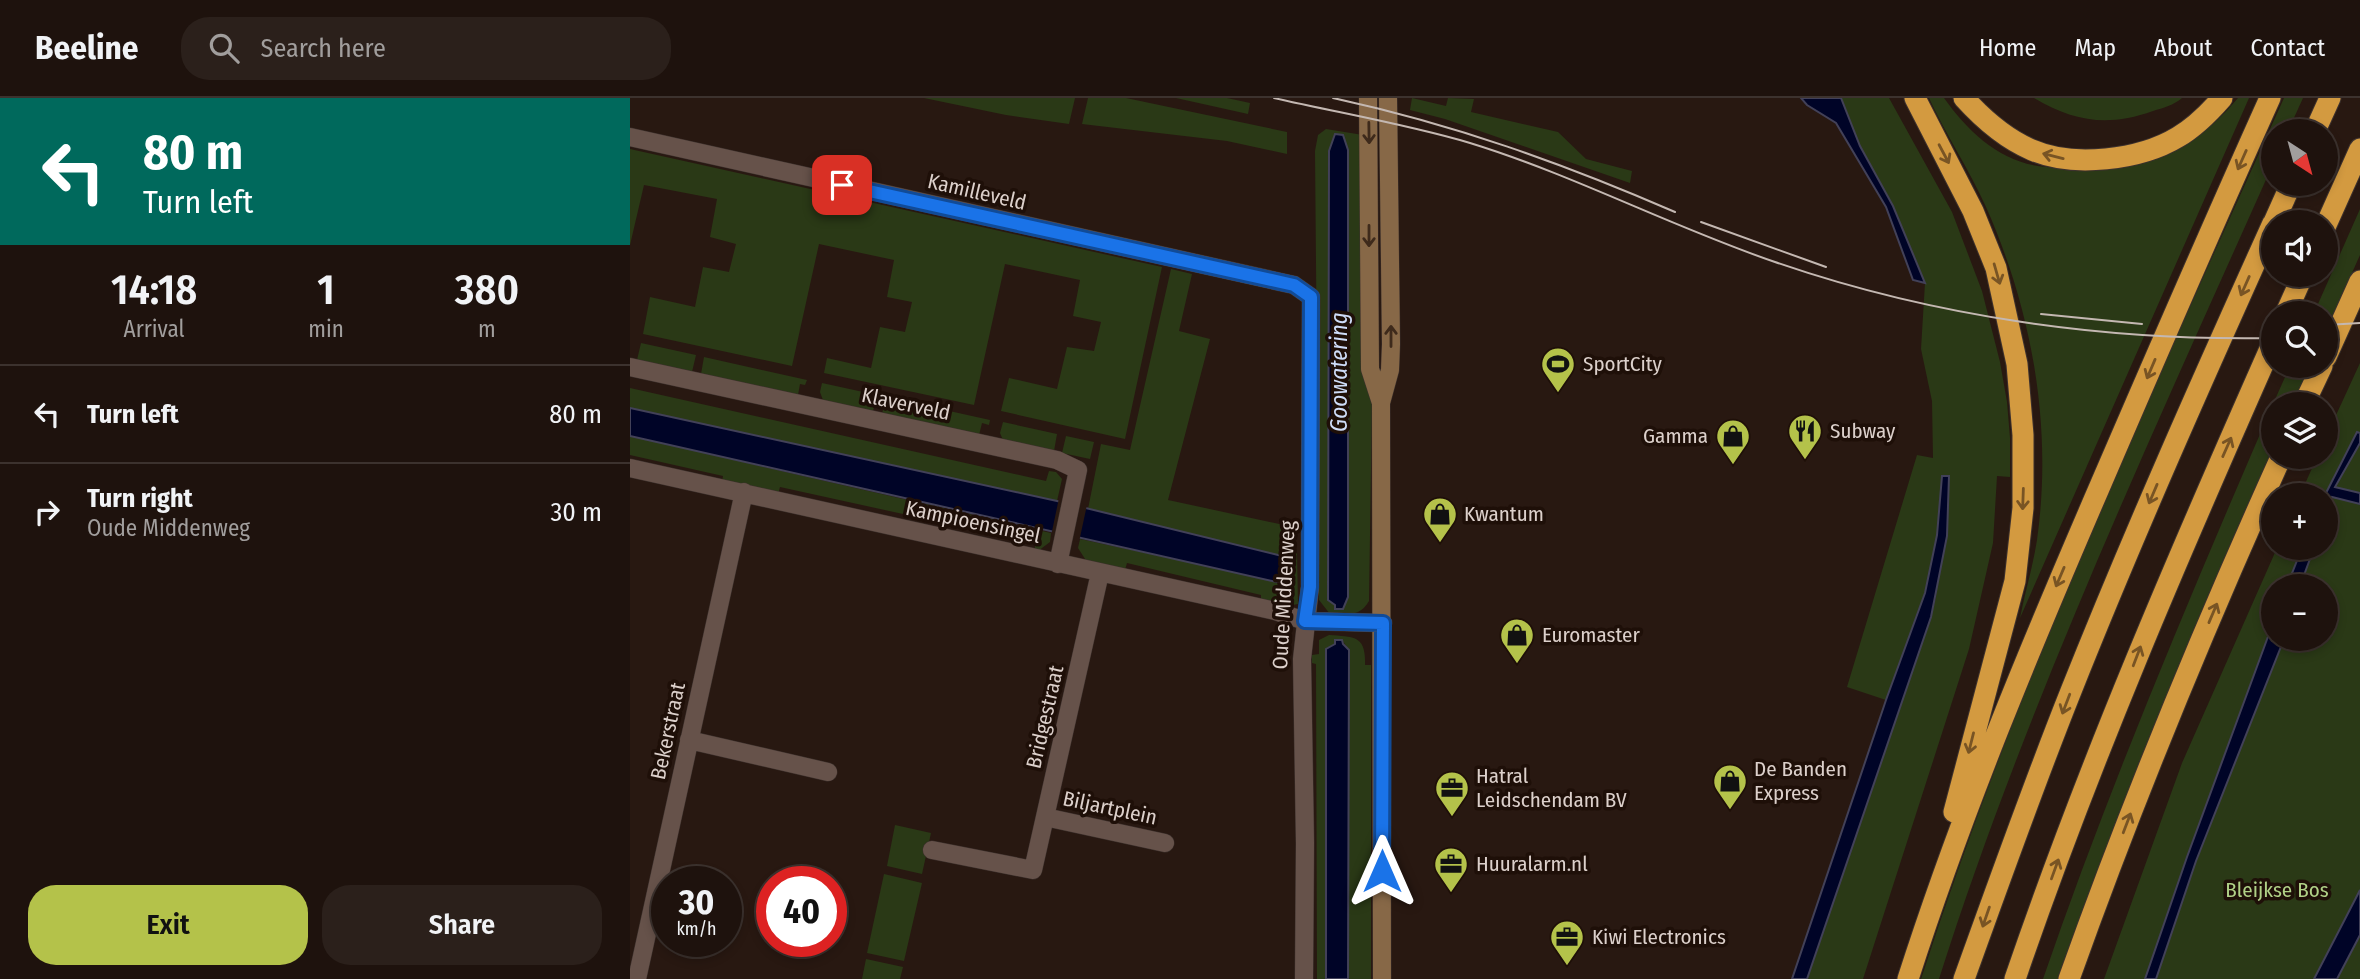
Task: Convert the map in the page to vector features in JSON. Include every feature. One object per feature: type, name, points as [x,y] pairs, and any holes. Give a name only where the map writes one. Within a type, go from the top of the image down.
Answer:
[{"type":"highway","points":[[1908,979],[1930,909],[2014,581],[2023,509],[2023,435],[2017,364],[1996,268],[1967,199],[1915,98]]},
{"type":"highway","points":[[1964,98],[2000,131],[2022,145],[2046,155],[2079,160],[2130,154],[2175,139],[2200,121],[2222,98]]},
{"type":"highway","points":[[1930,909],[2049,603],[2270,98]]},
{"type":"highway","points":[[2320,119],[2330,98]]},
{"type":"highway","points":[[2333,210],[2360,149]]},
{"type":"highway","points":[[1964,979],[2009,853],[2081,667],[2170,455],[2261,252]]},
{"type":"highway","points":[[2338,330],[2360,281]]},
{"type":"highway","points":[[2015,979],[2087,783],[2153,615],[2261,369]]},
{"type":"highway","points":[[2069,979],[2168,720],[2276,469]]},
{"type":"street","points":[[1368,98],[1369,349],[1370,369],[1381,403]]},
{"type":"street","points":[[1382,979],[1381,403],[1390,370],[1391,344],[1388,98]]},
{"type":"street","name":"Kamilleveld","points":[[630,138],[1294,285],[1311,297]]},
{"type":"street","name":"Oude Middenweg","points":[[1304,979],[1302,659],[1310,587],[1311,297]]},
{"type":"street","name":"Klaverveld","points":[[630,367],[1057,460],[1078,470],[1058,564]]},
{"type":"street","name":"Kampioensingel","points":[[630,468],[1275,611],[1305,621],[1383,623]]},
{"type":"street","name":"Bekerstraat","points":[[637,979],[744,492]]},
{"type":"street","name":"Bridgestraat","points":[[932,850],[1034,870],[1100,573]]},
{"type":"street","points":[[689,740],[828,772]]},
{"type":"street","name":"Biljartplein","points":[[1045,817],[1165,843]]},
{"type":"green space","points":[[924,98],[1075,98],[1069,124],[1006,115]]},
{"type":"green space","points":[[1088,98],[1126,98],[1287,132],[1287,154],[1227,141],[1082,124]]},
{"type":"green space","points":[[1176,98],[1227,98],[1250,103],[1248,114]]},
{"type":"green space","points":[[1412,98],[1446,106],[1448,98],[1474,99],[1471,112],[1558,132],[1586,159],[1632,171],[1630,183],[1445,119],[1410,110]]},
{"type":"green space","points":[[1841,98],[1889,98],[1952,212],[1982,291],[2000,362],[2007,402],[2010,477],[1997,476],[1993,543],[1969,649],[1863,979],[1807,979],[1931,617],[1936,597],[1943,476],[1937,535],[1925,593],[1886,700],[1847,687],[1917,455],[1933,458],[1932,401],[1921,349],[1925,283],[1893,206],[1860,146]]},
{"type":"green space","points":[[1929,98],[1944,98],[1976,134],[2015,160],[2047,167],[2104,169],[2152,161],[2168,154],[2213,124],[2238,98],[2249,98],[2020,618],[2037,540],[2041,497],[2042,454],[2035,370],[2027,328],[2002,246],[1986,207]]},
{"type":"green space","points":[[2034,98],[2182,98],[2176,103],[2137,116],[2092,120],[2064,112]]},
{"type":"green space","points":[[2284,98],[2303,98],[2293,119],[2275,119]]},
{"type":"green space","points":[[1326,129],[1363,135],[1372,404],[1369,601],[1362,610],[1347,615],[1330,614],[1319,600],[1315,151],[1318,135]],"holes":[[[1343,135],[1348,150],[1348,597],[1343,605],[1335,605],[1328,599],[1329,151],[1332,144]]]},
{"type":"green space","points":[[630,149],[1162,267],[1125,439],[1001,411],[1009,378],[1057,389],[1067,347],[1094,351],[1101,322],[1073,316],[1080,280],[1005,264],[974,405],[824,373],[827,358],[871,368],[880,327],[905,332],[912,302],[887,297],[894,260],[819,244],[792,366],[643,334],[650,297],[695,307],[703,267],[729,272],[736,244],[710,237],[717,199],[644,185],[630,245]]},
{"type":"green space","points":[[2261,149],[2261,191],[2138,465],[2052,668],[1974,875],[1939,979],[1921,979],[2001,754],[2090,533]]},
{"type":"green space","points":[[2360,209],[2360,255],[2338,304],[2338,301],[2319,301],[2326,287],[2338,287],[2338,259]]},
{"type":"green space","points":[[1171,269],[1192,274],[1179,331],[1210,339],[1168,500],[1284,525],[1287,553],[1297,553],[1298,604],[1287,606],[1261,601],[1261,595],[1127,563],[1125,570],[1087,562],[1078,548],[1080,539],[1281,582],[1286,557],[1088,509],[1101,444],[1130,450]]},
{"type":"green space","points":[[641,343],[696,355],[692,372],[637,360]]},
{"type":"green space","points":[[704,357],[807,380],[805,385],[800,384],[798,395],[701,374]]},
{"type":"green space","points":[[2360,363],[2360,433],[2357,432],[2331,483],[2305,483],[2312,469],[2338,469],[2338,411]]},
{"type":"green space","points":[[2285,378],[2305,378],[2298,392],[2278,392]]},
{"type":"green space","points":[[822,383],[877,395],[873,411],[823,400],[820,392]]},
{"type":"green space","points":[[630,388],[1046,481],[1049,471],[1056,472],[1062,479],[1057,501],[630,408]]},
{"type":"green space","points":[[886,397],[990,420],[989,425],[982,423],[979,435],[882,414]]},
{"type":"green space","points":[[1003,422],[1057,434],[1054,451],[1003,440],[1000,433]]},
{"type":"green space","points":[[2261,432],[2261,469],[2264,469],[2160,711],[2058,979],[2043,979],[2124,761]]},
{"type":"green space","points":[[630,436],[1051,533],[1050,542],[1038,551],[1035,550],[1035,543],[780,487],[778,494],[722,482],[723,476],[630,455]]},
{"type":"green space","points":[[1066,436],[1094,442],[1090,459],[1062,453]]},
{"type":"green space","name":"Bleijkse Bos","points":[[2360,443],[2360,979],[2156,979],[2196,861],[2278,651],[2338,651],[2338,574],[2304,574],[2310,560],[2338,560],[2338,492],[2341,489],[2337,483]]},
{"type":"green space","points":[[2272,560],[2297,560],[2292,574],[2266,574]]},
{"type":"green space","points":[[2261,584],[2263,651],[2145,979],[2104,979],[2182,763]]},
{"type":"green space","points":[[1329,635],[1357,640],[1363,648],[1365,665],[1371,665],[1371,979],[1348,979],[1349,650],[1342,640],[1336,640],[1335,644],[1326,649],[1326,979],[1317,979],[1316,664],[1312,663],[1312,655],[1319,654],[1319,640]]},
{"type":"green space","points":[[895,825],[931,833],[922,874],[887,866]]},
{"type":"green space","points":[[884,874],[922,883],[904,961],[867,953]]},
{"type":"green space","points":[[866,959],[903,967],[900,979],[862,979]]},
{"type":"water","points":[[1801,98],[1841,98],[1860,146],[1893,206],[1925,283],[1913,280],[1886,207],[1836,123],[1807,105]]},
{"type":"water","name":"Goowatering","points":[[1335,134],[1343,135],[1348,150],[1348,597],[1343,609],[1335,609],[1335,605],[1328,600],[1329,151]]},
{"type":"water","points":[[630,408],[1057,501],[1286,557],[1291,566],[1286,567],[1281,583],[630,436]]},
{"type":"water","points":[[2357,432],[2360,433],[2360,443],[2337,483],[2331,483]]},
{"type":"water","points":[[1942,476],[1949,476],[1947,536],[1931,617],[1807,979],[1792,979],[1925,593],[1937,535]]},
{"type":"water","points":[[2338,488],[2360,493],[2360,504],[2338,498]]},
{"type":"water","points":[[2297,560],[2310,560],[2304,574],[2292,574]]},
{"type":"water","points":[[1335,640],[1342,640],[1349,650],[1348,979],[1326,979],[1326,649],[1335,644]]},
{"type":"water","points":[[2263,651],[2279,651],[2196,861],[2156,979],[2145,979]]},
{"type":"water","points":[[2360,890],[2360,935],[2337,979],[2314,979]]},
{"type":"pier","points":[[1059,498],[1087,505],[1079,542],[1051,536]]},
{"type":"tram line","points":[[1274,98],[1397,124],[1470,143],[1547,170],[1775,262],[1896,298],[2021,322],[2084,330],[2210,338],[2261,338]]},
{"type":"tram line","points":[[1333,98],[1378,108],[1507,146],[1675,212]]},
{"type":"tram line","points":[[1701,222],[1826,267]]},
{"type":"tram line","points":[[2041,314],[2142,324]]},
{"type":"tram line","points":[[2338,324],[2360,323]]},
{"type":"place","name":"SportCity","points":[[1558,394]]},
{"type":"place","name":"Subway","points":[[1805,461]]},
{"type":"place","name":"Gamma","points":[[1733,466]]},
{"type":"place","name":"Kwantum","points":[[1440,544]]},
{"type":"place","name":"Euromaster","points":[[1517,665]]},
{"type":"place","name":"De Banden Express","points":[[1730,811]]},
{"type":"place","name":"Hatral Leidschendam BV","points":[[1452,818]]},
{"type":"place","name":"Huuralarm.nl","points":[[1451,894]]},
{"type":"place","name":"Kiwi Electronics","points":[[1567,967]]},
{"type":"route","points":[[842,185],[1294,285],[1311,297],[1310,587],[1305,621],[1383,623],[1382,871]]}]
